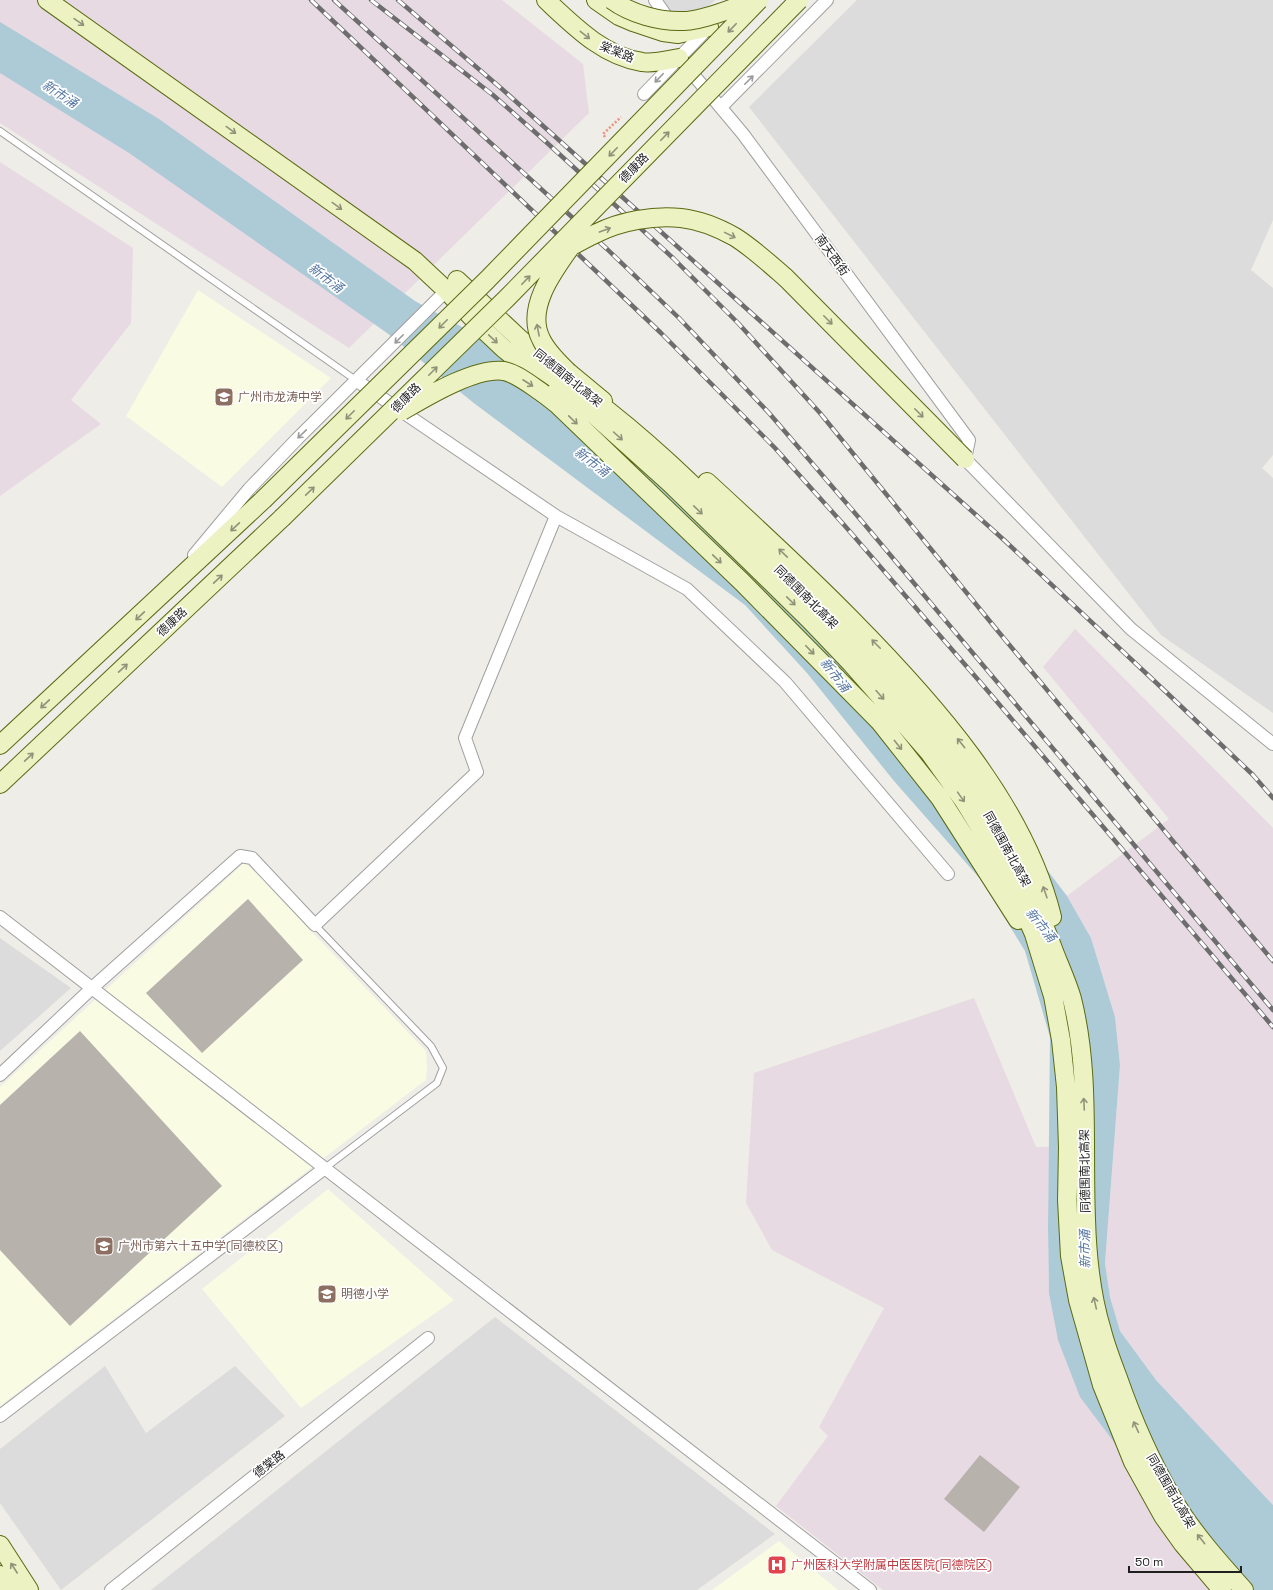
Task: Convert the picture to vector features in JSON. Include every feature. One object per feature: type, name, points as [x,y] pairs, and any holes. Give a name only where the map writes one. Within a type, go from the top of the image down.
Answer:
[{"type":"main road","name":"同德围南北高架","points":[[47,0],[415,261],[447,291],[519,338],[568,380],[613,414],[851,663],[930,752],[964,801],[991,844],[1010,879],[1043,959],[1053,996],[1061,1040],[1066,1087],[1068,1148],[1066,1200],[1070,1256],[1078,1300],[1102,1385],[1133,1462],[1163,1516],[1183,1544],[1222,1590]]},
{"type":"main road","name":"棠棠路","points":[[546,0],[570,23],[604,49],[619,56],[643,63],[684,53]]},
{"type":"main road","points":[[552,0],[570,23]]},
{"type":"main road","points":[[596,0],[619,16],[633,22],[678,34],[709,27]]},
{"type":"main road","points":[[612,0],[620,6],[650,17],[685,22],[741,6],[751,0]]},
{"type":"main road","points":[[0,745],[263,500],[487,280],[760,0]]},
{"type":"main road","name":"德康路","points":[[0,784],[379,425],[610,194],[799,0]]},
{"type":"main road","points":[[653,28],[684,53]]},
{"type":"main road","points":[[610,194],[553,271],[541,295],[536,318],[540,339],[551,356],[592,393],[666,449],[701,478],[758,528],[818,585],[887,656],[932,707],[970,754],[1016,827],[1034,863],[1047,898],[1071,997]]},
{"type":"main road","points":[[570,247],[598,232],[617,225],[652,218],[681,218],[705,224],[735,237],[760,255],[787,280],[965,459]]},
{"type":"main road","points":[[379,425],[422,399],[478,374],[489,372],[504,372],[517,377],[558,405],[753,593],[880,722],[940,798],[1043,959]]},
{"type":"main road","name":"同德围南北高架","points":[[675,478],[785,575],[862,655],[941,747],[972,788],[1008,847],[1035,901],[1071,997],[1082,1060],[1088,1252],[1092,1287],[1102,1330],[1131,1416],[1174,1502],[1196,1534],[1244,1590]]},
{"type":"main road","points":[[0,1545],[29,1590]]},
{"type":"main road","points":[[0,1575],[10,1590]]},
{"type":"street","name":"南天西街","points":[[655,0],[678,34],[684,53],[721,108],[743,134],[969,440],[965,459]]},
{"type":"street","points":[[644,94],[735,0]]},
{"type":"street","points":[[721,108],[827,0]]},
{"type":"street","points":[[168,590],[217,526],[249,488],[297,438],[357,381],[447,291]]},
{"type":"street","points":[[357,381],[556,516],[687,589],[785,682],[948,874]]},
{"type":"street","points":[[965,459],[1131,629],[1273,744]]},
{"type":"street","points":[[0,1075],[92,988],[240,856],[252,858],[315,924],[477,772],[465,738],[556,516]]},
{"type":"street","points":[[0,917],[870,1590]]},
{"type":"street","points":[[0,1416],[325,1168]]},
{"type":"street","name":"德棠路","points":[[110,1590],[428,1338]]},
{"type":"lane","points":[[0,131],[357,381]]},
{"type":"lane","points":[[315,924],[431,1046],[443,1068],[437,1083],[325,1168]]},
{"type":"shaded area","points":[[0,0],[502,0],[583,64],[589,113],[349,348],[0,123]]},
{"type":"shaded area","points":[[662,0],[715,0],[684,31]]},
{"type":"shaded area","points":[[857,0],[1273,0],[1273,220],[1251,270],[1273,288],[1273,455],[1262,468],[1273,478],[1273,713],[1161,635],[749,107]]},
{"type":"shaded area","points":[[0,162],[133,248],[131,323],[71,400],[101,424],[0,496]]},
{"type":"shaded area","name":"广州市龙涛中学","points":[[198,290],[331,378],[222,487],[126,416]]},
{"type":"shaded area","points":[[1075,629],[1273,828],[1273,1505],[1156,1380],[1120,1331],[1110,1297],[1105,1263],[1120,1065],[1115,1017],[1091,938],[1067,896],[1169,819],[1043,667]]},
{"type":"shaded area","name":"广州市第六十五中学(同德校区)","points":[[245,862],[426,1051],[426,1080],[0,1406],[0,1087]]},
{"type":"shaded area","points":[[0,938],[71,988],[0,1051]]},
{"type":"shaded area","points":[[974,998],[1036,1147],[1049,1147],[1049,1293],[1273,1590],[883,1590],[776,1506],[828,1436],[819,1427],[884,1308],[772,1250],[746,1203],[754,1073]]},
{"type":"shaded area","name":"明德小学","points":[[328,1189],[454,1300],[301,1408],[202,1289]]},
{"type":"shaded area","points":[[495,1317],[775,1534],[697,1590],[151,1590]]},
{"type":"shaded area","points":[[105,1366],[146,1433],[235,1366],[285,1416],[61,1590],[0,1503],[0,1449]]},
{"type":"shaded area","name":"广州医科大学附属中医医院(同德院区)","points":[[779,1541],[838,1590],[712,1590]]},
{"type":"water","name":"新市涌","points":[[0,22],[159,119],[415,301],[496,346],[720,528],[999,807],[1067,896],[1091,938],[1115,1017],[1120,1065],[1105,1263],[1110,1297],[1120,1331],[1156,1380],[1273,1505],[1273,1590],[1234,1590],[1160,1503],[1080,1397],[1058,1340],[1049,1293],[1048,1228],[1050,1037],[1025,951],[982,881],[894,781],[807,673],[745,605],[475,404],[387,333],[129,153],[0,73]]},
{"type":"building","points":[[248,899],[303,960],[202,1053],[146,993]]},
{"type":"building","points":[[80,1031],[222,1186],[70,1326],[0,1250],[0,1105]]},
{"type":"building","points":[[980,1455],[1020,1487],[984,1532],[944,1499]]},
{"type":"railway","points":[[311,0],[661,333],[775,448],[845,526],[987,690],[1273,1027]]},
{"type":"railway","points":[[334,0],[607,249],[679,318],[769,413],[1273,1010]]},
{"type":"railway","points":[[371,0],[493,95],[673,258],[738,323],[820,413],[997,630],[1273,961]]},
{"type":"railway","points":[[398,0],[502,89],[1004,540],[1253,775],[1273,798]]},
{"type":"place","name":"广州市龙涛中学","points":[[224,397]]},
{"type":"place","name":"广州市第六十五中学(同德校区)","points":[[104,1246]]},
{"type":"place","name":"明德小学","points":[[327,1294]]},
{"type":"place","name":"广州医科大学附属中医医院(同德院区)","points":[[777,1565]]}]
